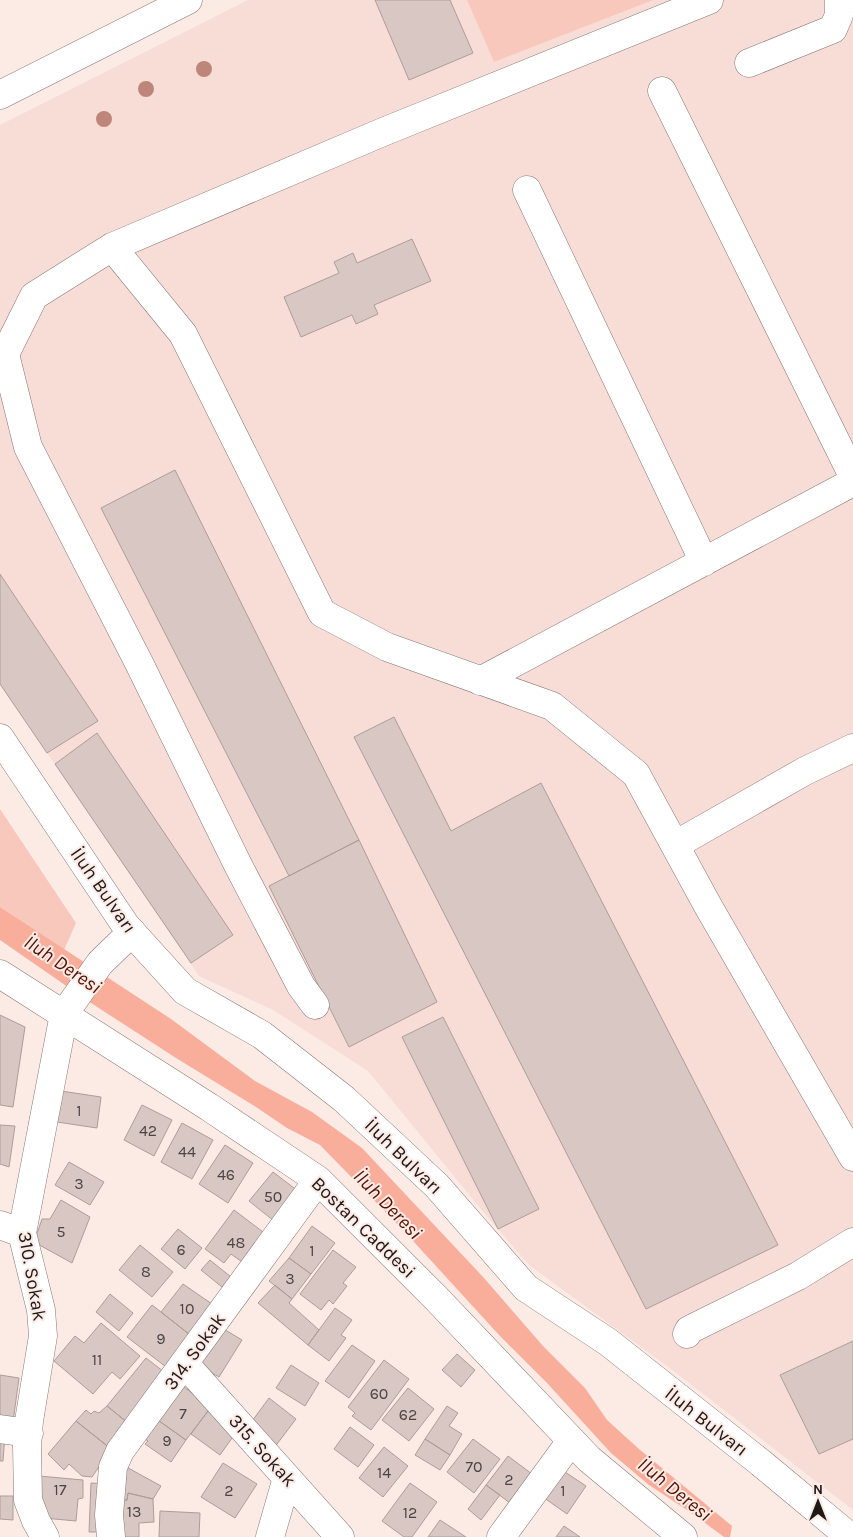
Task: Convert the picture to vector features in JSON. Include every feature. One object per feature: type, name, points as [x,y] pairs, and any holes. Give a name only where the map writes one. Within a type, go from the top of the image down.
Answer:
[{"type":"street","points":[[0,95],[188,0]]},
{"type":"street","points":[[315,1005],[301,986],[256,899],[139,663],[28,447],[5,354],[34,296],[112,247],[392,129],[710,0]]},
{"type":"street","points":[[750,63],[833,29],[839,15],[840,0]]},
{"type":"street","points":[[662,91],[853,476]]},
{"type":"street","points":[[527,190],[704,562]]},
{"type":"street","points":[[112,247],[183,334],[322,614],[387,647],[552,706],[636,774],[708,906],[853,1157]]},
{"type":"street","points":[[480,680],[853,482]]},
{"type":"street","name":"İluh Bulvarı","points":[[0,738],[126,926],[185,991],[262,1035],[344,1099],[437,1186],[526,1288],[608,1342],[760,1462],[850,1537]]},
{"type":"street","points":[[675,845],[805,771],[853,748]]},
{"type":"street","points":[[69,1006],[97,967],[132,932]]},
{"type":"street","name":"Bostan Caddesi","points":[[0,974],[69,1006],[318,1180],[436,1298],[589,1459],[683,1537]]},
{"type":"street","name":"310. Sokak","points":[[44,1537],[28,1500],[27,1445],[29,1421],[43,1336],[41,1310],[11,1229],[69,1006]]},
{"type":"street","name":"314. Sokak","points":[[111,1537],[109,1515],[113,1467],[120,1451],[318,1180]]},
{"type":"street","points":[[687,1334],[689,1330],[798,1276],[853,1242]]},
{"type":"street","name":"315. Sokak","points":[[185,1364],[340,1537]]},
{"type":"street","points":[[0,1429],[29,1433]]},
{"type":"street","points":[[501,1537],[571,1441]]},
{"type":"street","points":[[270,1537],[288,1478]]},
{"type":"shaded area","points":[[248,0],[853,0],[853,1510],[667,1366],[529,1265],[368,1071],[273,1010],[199,976],[0,684],[0,125]]},
{"type":"shaded area","points":[[467,0],[653,0],[494,62]]},
{"type":"shaded area","points":[[0,809],[76,923],[64,950],[0,907]]},
{"type":"water","name":"İluh Deresi","points":[[0,907],[171,1019],[255,1081],[312,1112],[362,1148],[484,1278],[543,1346],[585,1388],[607,1420],[732,1526],[730,1537],[724,1537],[649,1485],[611,1453],[403,1230],[320,1145],[287,1128],[176,1058],[91,1003],[0,940]]},
{"type":"building","points":[[375,0],[450,0],[473,53],[409,80]]},
{"type":"building","points":[[412,239],[431,281],[374,305],[378,314],[356,324],[352,315],[301,337],[284,297],[339,273],[334,262],[353,253],[357,263]]},
{"type":"building","points":[[175,470],[359,840],[289,876],[101,508]]},
{"type":"building","points":[[0,574],[98,721],[47,753],[0,684]]},
{"type":"building","points":[[394,717],[451,831],[541,783],[778,1245],[646,1309],[354,737]]},
{"type":"building","points":[[97,733],[233,935],[191,963],[55,764]]},
{"type":"building","points":[[359,840],[437,1002],[349,1047],[269,886]]},
{"type":"building","points":[[0,1015],[25,1027],[13,1107],[0,1105]]},
{"type":"building","points":[[443,1017],[539,1209],[498,1229],[402,1037]]},
{"type":"building","points":[[61,1091],[101,1097],[97,1128],[57,1122]]},
{"type":"building","points":[[142,1105],[172,1120],[154,1156],[124,1140]]},
{"type":"building","points":[[182,1123],[213,1140],[192,1179],[161,1162]]},
{"type":"building","points":[[0,1125],[15,1126],[9,1167],[0,1164]]},
{"type":"building","points":[[225,1145],[253,1163],[228,1203],[199,1184]]},
{"type":"building","points":[[69,1162],[104,1182],[90,1205],[55,1185]]},
{"type":"building","points":[[273,1172],[298,1191],[274,1221],[249,1201]]},
{"type":"building","points":[[61,1200],[90,1217],[72,1263],[34,1242],[42,1219],[50,1219]]},
{"type":"building","points":[[234,1210],[267,1235],[245,1264],[231,1254],[224,1263],[205,1249]]},
{"type":"building","points":[[312,1226],[335,1243],[311,1274],[289,1258]]},
{"type":"building","points":[[178,1229],[202,1248],[185,1269],[161,1249]]},
{"type":"building","points":[[140,1245],[173,1272],[152,1297],[119,1270]]},
{"type":"building","points":[[333,1250],[356,1267],[343,1283],[347,1286],[333,1304],[329,1300],[321,1310],[300,1294]]},
{"type":"building","points":[[289,1258],[311,1274],[292,1299],[269,1281]]},
{"type":"building","points":[[210,1260],[231,1277],[222,1287],[201,1270]]},
{"type":"building","points":[[183,1284],[212,1304],[190,1335],[161,1312]]},
{"type":"building","points":[[275,1285],[292,1299],[289,1303],[319,1330],[308,1345],[258,1303]]},
{"type":"building","points":[[110,1294],[133,1313],[119,1331],[96,1312]]},
{"type":"building","points":[[152,1305],[194,1338],[170,1370],[127,1337]]},
{"type":"building","points":[[335,1308],[352,1320],[341,1335],[346,1338],[329,1361],[308,1345]]},
{"type":"building","points":[[101,1323],[140,1356],[120,1379],[112,1372],[93,1394],[54,1361],[75,1336],[84,1343]]},
{"type":"building","points":[[222,1328],[242,1340],[219,1377],[198,1365]]},
{"type":"building","points":[[853,1341],[853,1439],[819,1454],[780,1375]]},
{"type":"building","points":[[352,1345],[375,1361],[349,1398],[325,1381]]},
{"type":"building","points":[[457,1354],[475,1370],[461,1387],[442,1370]]},
{"type":"building","points":[[146,1358],[168,1375],[128,1423],[107,1406]]},
{"type":"building","points":[[384,1360],[409,1379],[371,1430],[352,1416],[355,1413],[348,1407]]},
{"type":"building","points":[[291,1365],[319,1383],[305,1406],[276,1388]]},
{"type":"building","points":[[0,1375],[19,1378],[13,1422],[0,1420]]},
{"type":"building","points":[[184,1387],[211,1407],[186,1440],[155,1418]]},
{"type":"building","points":[[408,1388],[434,1409],[409,1441],[382,1420]]},
{"type":"building","points":[[269,1398],[296,1419],[274,1448],[247,1428]]},
{"type":"building","points":[[107,1406],[128,1423],[111,1449],[76,1421],[86,1410],[91,1414],[94,1411],[99,1413]]},
{"type":"building","points":[[447,1406],[458,1413],[449,1426],[462,1434],[450,1455],[425,1439]]},
{"type":"building","points":[[211,1407],[237,1431],[220,1455],[191,1434]]},
{"type":"building","points":[[155,1418],[186,1440],[171,1462],[145,1444],[148,1441],[142,1437]]},
{"type":"building","points":[[76,1421],[111,1449],[92,1477],[82,1476],[69,1464],[64,1470],[48,1454]]},
{"type":"building","points":[[350,1427],[374,1445],[358,1467],[334,1449]]},
{"type":"building","points":[[0,1434],[5,1434],[3,1461],[0,1461]]},
{"type":"building","points":[[425,1439],[450,1455],[440,1470],[415,1455]]},
{"type":"building","points":[[473,1439],[500,1459],[474,1493],[447,1472]]},
{"type":"building","points":[[384,1447],[408,1466],[383,1497],[359,1478]]},
{"type":"building","points":[[508,1456],[532,1474],[510,1503],[486,1485]]},
{"type":"building","points":[[119,1463],[161,1486],[153,1499],[128,1493],[127,1500],[114,1500]]},
{"type":"building","points":[[223,1463],[257,1484],[235,1518],[201,1497]]},
{"type":"building","points":[[559,1468],[586,1486],[567,1514],[540,1495]]},
{"type":"building","points":[[39,1476],[83,1480],[83,1498],[78,1499],[76,1521],[44,1518]]},
{"type":"building","points":[[91,1483],[107,1484],[104,1532],[89,1532]]},
{"type":"building","points":[[410,1483],[437,1502],[412,1537],[404,1537],[382,1521]]},
{"type":"building","points":[[486,1485],[500,1495],[481,1520],[468,1509]]},
{"type":"building","points":[[128,1493],[153,1499],[154,1522],[139,1523],[139,1537],[116,1537],[114,1500],[127,1500]]},
{"type":"building","points":[[0,1496],[13,1496],[13,1520],[0,1519]]},
{"type":"building","points":[[160,1511],[200,1513],[199,1537],[159,1537]]},
{"type":"building","points":[[440,1520],[466,1537],[428,1537]]},
{"type":"building","points":[[564,1526],[580,1537],[556,1537]]}]
